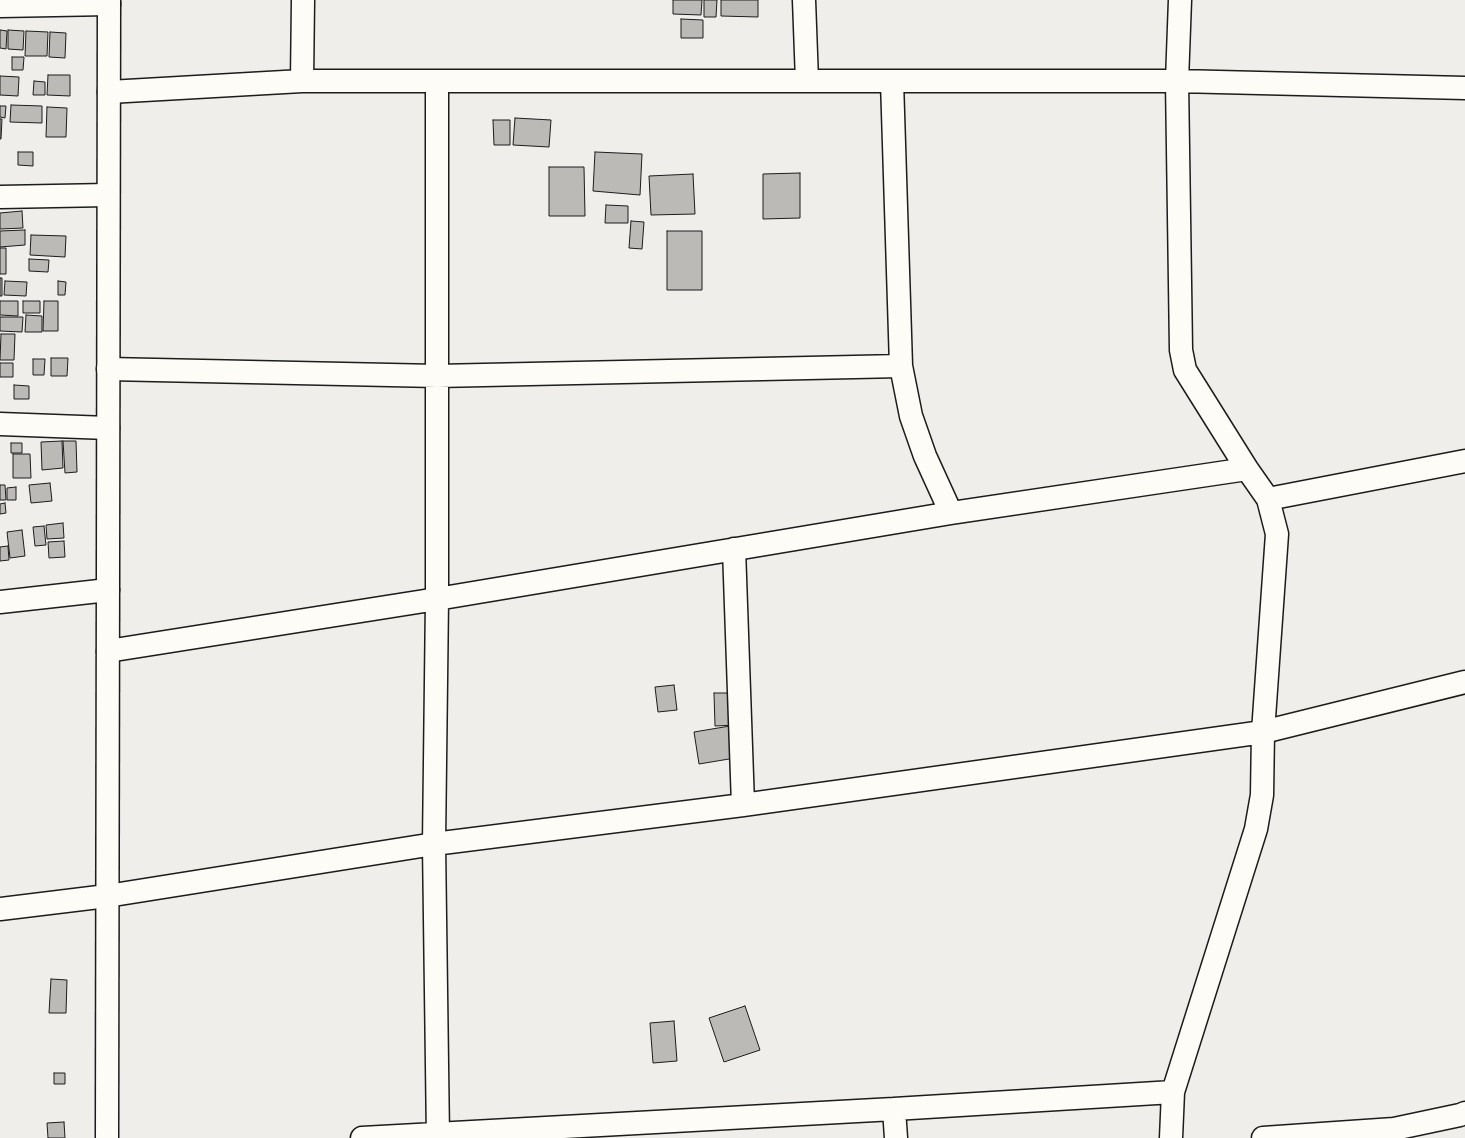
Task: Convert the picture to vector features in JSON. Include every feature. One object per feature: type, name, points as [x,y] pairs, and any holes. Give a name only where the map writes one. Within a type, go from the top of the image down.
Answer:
[{"type":"street","points":[[302,81],[303,0]]},
{"type":"street","points":[[804,0],[807,81]]},
{"type":"street","points":[[1171,1138],[1174,1092],[1256,829],[1262,795],[1264,732],[1277,534],[1268,499],[1246,469],[1185,370],[1181,350],[1177,81],[1180,0]]},
{"type":"street","points":[[0,6],[109,2],[107,1138]]},
{"type":"street","points":[[109,92],[302,81],[1177,81],[1465,88]]},
{"type":"street","points":[[438,81],[437,599],[434,844],[438,1136]]},
{"type":"street","points":[[892,81],[901,366],[911,416],[926,456],[952,513]]},
{"type":"street","points":[[0,197],[108,195]]},
{"type":"street","points":[[108,369],[437,376],[901,366]]},
{"type":"street","points":[[0,424],[108,428]]},
{"type":"street","points":[[1268,499],[1465,461]]},
{"type":"street","points":[[108,651],[437,599],[952,513],[1246,469]]},
{"type":"street","points":[[734,549],[743,805]]},
{"type":"street","points":[[0,602],[108,590]]},
{"type":"street","points":[[0,909],[107,896],[434,844],[743,805],[1264,732],[1465,682]]},
{"type":"street","points":[[362,1138],[438,1136],[1174,1092]]},
{"type":"street","points":[[894,1109],[896,1138]]},
{"type":"street","points":[[1263,1138],[1365,1134],[1460,1115],[1465,1112]]},
{"type":"building","points":[[673,0],[702,0],[701,15],[673,14]]},
{"type":"building","points":[[704,0],[717,0],[716,17],[704,17]]},
{"type":"building","points":[[721,0],[758,0],[758,17],[721,16]]},
{"type":"building","points":[[681,19],[703,20],[703,38],[681,38]]},
{"type":"building","points":[[0,30],[7,31],[6,49],[0,48]]},
{"type":"building","points":[[8,30],[24,31],[23,50],[8,49]]},
{"type":"building","points":[[26,31],[48,32],[47,56],[25,56]]},
{"type":"building","points":[[50,32],[66,33],[65,58],[49,57]]},
{"type":"building","points":[[12,57],[24,57],[23,70],[12,70]]},
{"type":"building","points":[[48,75],[70,75],[70,96],[47,95]]},
{"type":"building","points":[[0,76],[19,77],[18,96],[0,95]]},
{"type":"building","points":[[34,81],[45,82],[45,95],[33,95]]},
{"type":"building","points":[[11,105],[42,106],[42,123],[10,122]]},
{"type":"building","points":[[0,106],[6,106],[5,118],[0,117]]},
{"type":"building","points":[[47,107],[67,108],[66,137],[46,137]]},
{"type":"building","points":[[515,118],[551,120],[549,147],[513,145]]},
{"type":"building","points":[[0,119],[2,119],[1,139],[0,139]]},
{"type":"building","points":[[493,120],[510,120],[510,145],[494,145]]},
{"type":"building","points":[[18,152],[33,152],[33,166],[18,165]]},
{"type":"building","points":[[595,152],[642,154],[640,195],[593,191]]},
{"type":"building","points":[[549,167],[584,167],[585,216],[549,216]]},
{"type":"building","points":[[800,173],[800,218],[763,219],[763,174]]},
{"type":"building","points":[[693,174],[695,214],[651,215],[649,176]]},
{"type":"building","points":[[606,205],[628,206],[628,223],[605,223]]},
{"type":"building","points":[[22,211],[23,228],[0,229],[0,213]]},
{"type":"building","points":[[631,221],[644,222],[642,249],[629,248]]},
{"type":"building","points":[[25,230],[25,245],[0,247],[0,231]]},
{"type":"building","points":[[667,231],[702,231],[702,290],[667,290]]},
{"type":"building","points":[[31,235],[66,236],[65,257],[30,255]]},
{"type":"building","points":[[0,248],[6,248],[6,274],[0,274]]},
{"type":"building","points":[[29,259],[49,260],[48,272],[29,271]]},
{"type":"building","points":[[0,278],[2,278],[2,296],[0,296]]},
{"type":"building","points":[[5,281],[27,282],[26,296],[4,295]]},
{"type":"building","points":[[58,281],[66,282],[65,295],[58,295]]},
{"type":"building","points":[[0,301],[18,301],[18,316],[0,315]]},
{"type":"building","points":[[23,301],[40,301],[40,313],[23,313]]},
{"type":"building","points":[[44,301],[58,301],[58,331],[43,331]]},
{"type":"building","points":[[26,315],[42,316],[42,332],[25,332]]},
{"type":"building","points":[[0,317],[23,317],[22,332],[0,331]]},
{"type":"building","points":[[1,334],[15,334],[14,360],[0,360]]},
{"type":"building","points":[[51,358],[68,358],[67,376],[51,376]]},
{"type":"building","points":[[33,359],[45,359],[44,375],[33,375]]},
{"type":"building","points":[[0,363],[13,363],[13,377],[0,377]]},
{"type":"building","points":[[14,385],[29,386],[29,399],[14,399]]},
{"type":"building","points":[[62,441],[63,468],[42,470],[41,442]]},
{"type":"building","points":[[63,441],[76,441],[77,472],[65,473]]},
{"type":"building","points":[[11,443],[22,443],[22,453],[11,453]]},
{"type":"building","points":[[13,454],[30,454],[31,478],[13,478]]},
{"type":"building","points":[[50,483],[52,501],[31,503],[29,485]]},
{"type":"building","points":[[0,485],[5,485],[6,500],[0,500]]},
{"type":"building","points":[[16,487],[16,500],[7,500],[7,488]]},
{"type":"building","points":[[5,503],[6,513],[0,514],[0,504]]},
{"type":"building","points":[[63,523],[64,538],[47,539],[46,525]]},
{"type":"building","points":[[44,526],[46,545],[35,546],[33,527]]},
{"type":"building","points":[[22,530],[25,556],[10,558],[7,532]]},
{"type":"building","points":[[64,541],[65,557],[49,558],[48,542]]},
{"type":"building","points":[[8,546],[9,560],[0,561],[0,547]]},
{"type":"building","points":[[674,685],[677,710],[658,712],[655,687]]},
{"type":"building","points":[[714,693],[735,693],[736,725],[715,726]]},
{"type":"building","points":[[730,726],[735,758],[699,764],[694,732]]},
{"type":"building","points":[[51,979],[67,980],[66,1013],[49,1013]]},
{"type":"building","points":[[745,1006],[760,1050],[724,1062],[709,1018]]},
{"type":"building","points":[[674,1021],[677,1061],[653,1063],[650,1023]]},
{"type":"building","points":[[54,1073],[65,1073],[65,1084],[54,1084]]},
{"type":"building","points":[[64,1122],[65,1138],[48,1138],[47,1123]]}]
